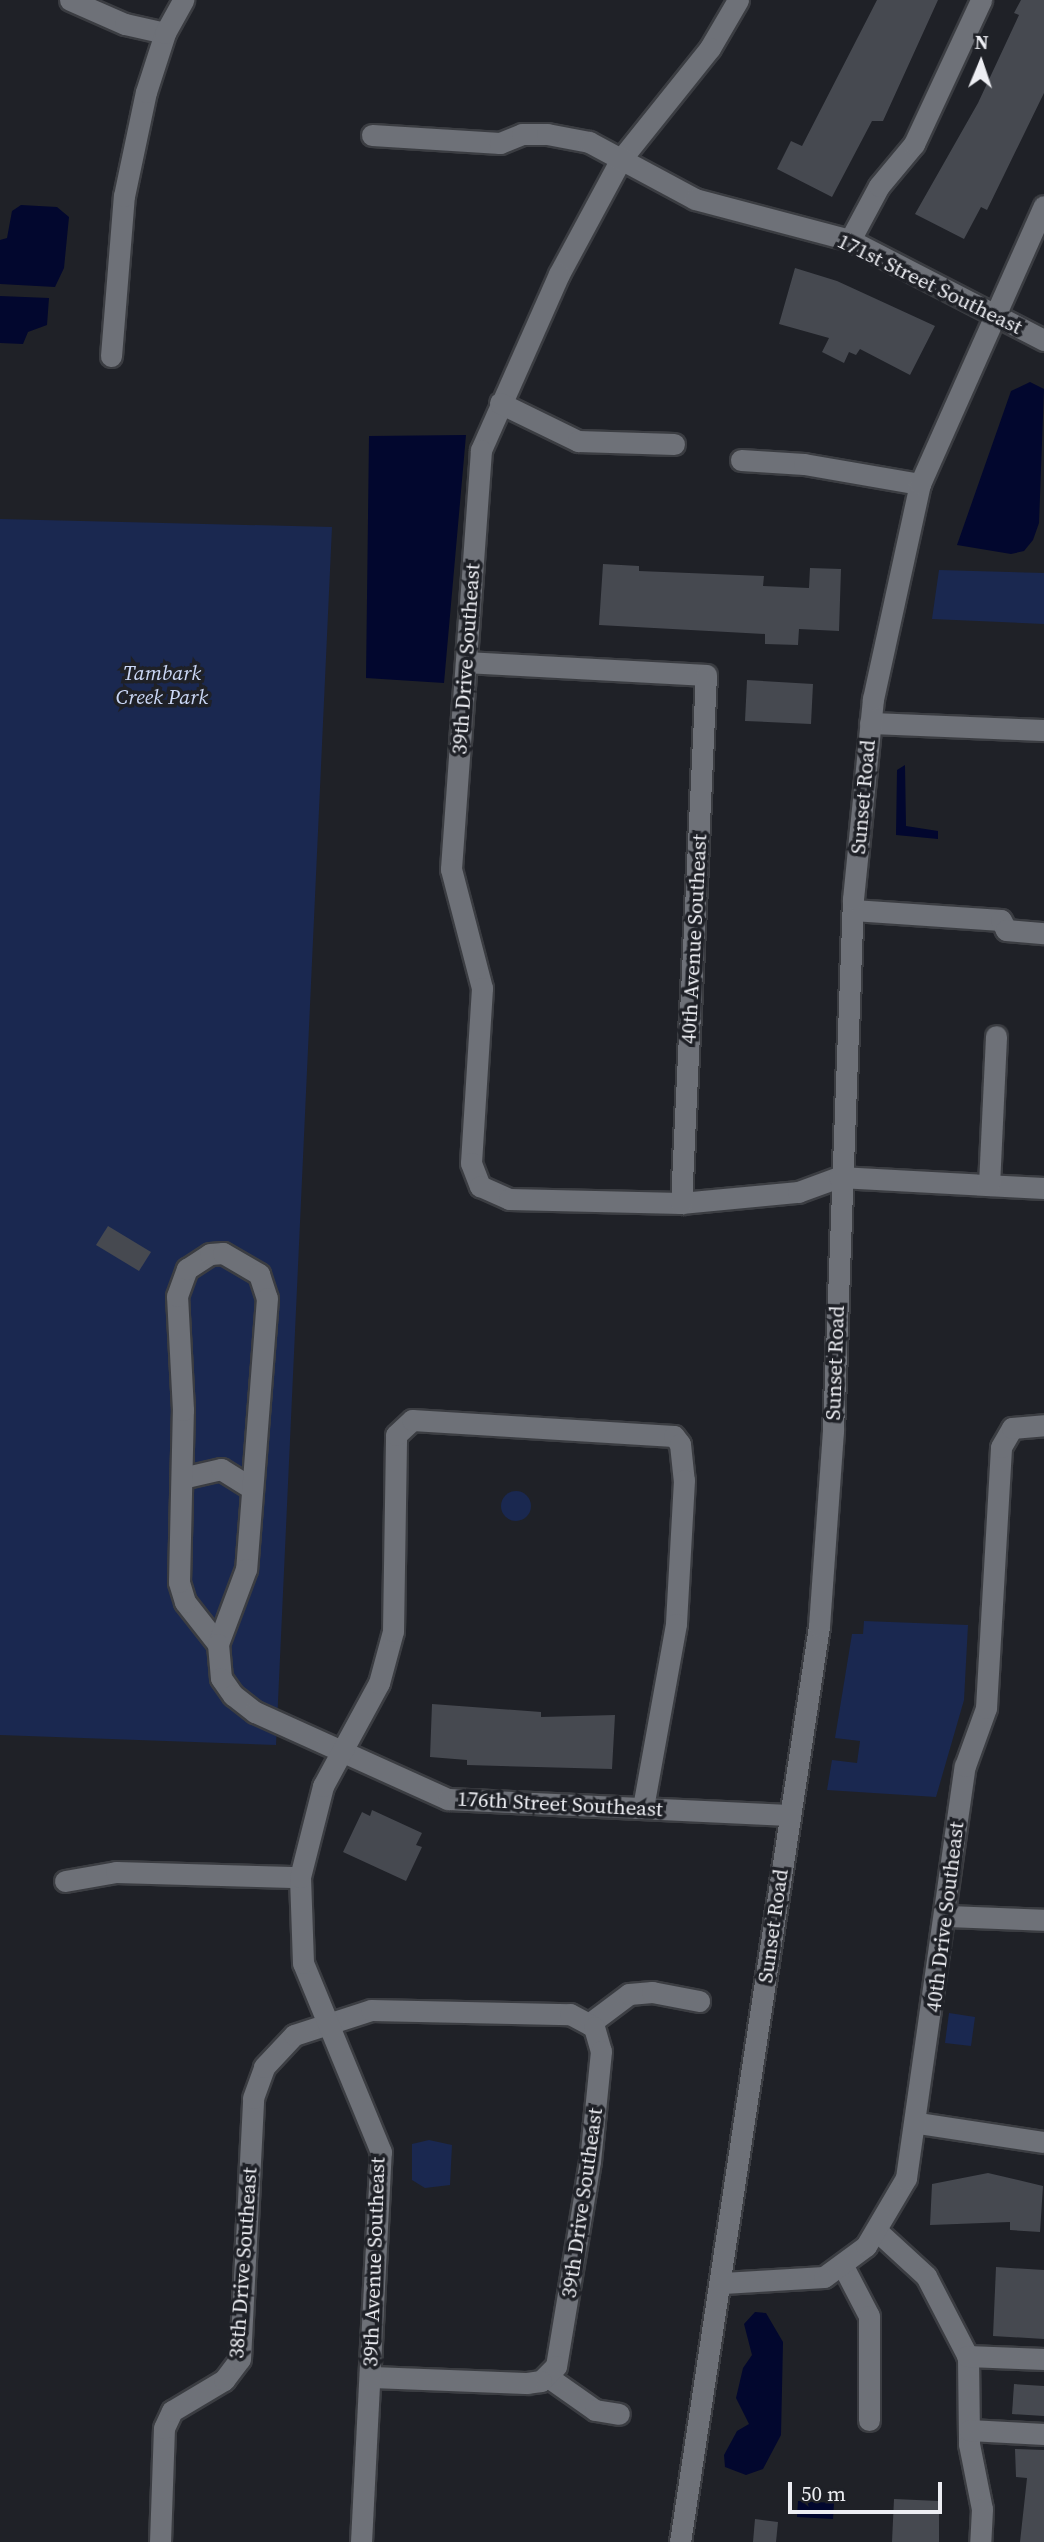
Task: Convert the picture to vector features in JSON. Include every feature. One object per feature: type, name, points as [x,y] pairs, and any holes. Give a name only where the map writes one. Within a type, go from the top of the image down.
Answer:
[{"type":"street","points":[[70,0],[125,24],[165,33]]},
{"type":"street","points":[[111,356],[124,196],[165,33],[183,0]]},
{"type":"street","points":[[621,159],[710,48],[738,0]]},
{"type":"street","points":[[850,240],[879,186],[915,144],[981,0]]},
{"type":"street","name":"171st Street Southeast","points":[[372,135],[500,144],[522,134],[569,136],[621,159],[695,199],[850,240],[1044,340]]},
{"type":"street","name":"39th Drive Southeast","points":[[621,159],[559,274],[481,450],[451,869],[482,988],[471,1163],[480,1186],[509,1199],[681,1203]]},
{"type":"street","name":"Sunset Road","points":[[680,2542],[723,2283],[789,1815],[819,1626],[833,1431],[839,1177],[853,910],[870,723],[905,536],[920,484],[993,314],[1044,206]]},
{"type":"street","points":[[500,403],[578,441],[674,444]]},
{"type":"street","points":[[741,460],[804,464],[920,484]]},
{"type":"street","name":"40th Avenue Southeast","points":[[466,662],[706,675],[681,1203]]},
{"type":"street","points":[[870,723],[1044,730]]},
{"type":"street","points":[[853,910],[1001,920],[1006,925],[1006,930],[1044,933]]},
{"type":"street","points":[[989,1185],[996,1036]]},
{"type":"street","points":[[681,1203],[798,1192],[839,1177],[1044,1188]]},
{"type":"street","points":[[223,1253],[251,1266],[265,1284],[250,1488],[243,1589],[218,1644],[185,1602],[179,1582],[182,1478],[177,1296],[187,1269],[210,1254],[223,1253]]},
{"type":"street","name":"39th Avenue Southeast","points":[[361,2542],[381,2152],[324,2022],[303,1963],[300,1877],[323,1786],[379,1683],[393,1631],[396,1435],[412,1420],[674,1436],[684,1467],[676,1624],[643,1808]]},
{"type":"street","name":"40th Drive Southeast","points":[[723,2283],[803,2281],[843,2266],[877,2231],[906,2178],[918,2123],[965,1766],[986,1708],[1001,1447],[1012,1428],[1044,1424]]},
{"type":"street","points":[[182,1478],[221,1469],[250,1488]]},
{"type":"street","name":"176th Street Southeast","points":[[218,1644],[221,1678],[233,1695],[255,1712],[448,1799],[789,1815]]},
{"type":"street","points":[[65,1881],[116,1872],[300,1877]]},
{"type":"street","points":[[946,1916],[1044,1920]]},
{"type":"street","points":[[592,2026],[629,1994],[652,1992],[699,2001]]},
{"type":"street","name":"38th Drive Southeast","points":[[160,2542],[164,2428],[180,2404],[224,2380],[240,2359],[254,2098],[264,2067],[294,2035],[324,2022],[371,2010],[428,2009],[570,2014],[592,2026]]},
{"type":"street","name":"39th Drive Southeast","points":[[548,2377],[559,2354],[590,2161],[601,2051],[592,2026]]},
{"type":"street","points":[[918,2123],[1044,2142]]},
{"type":"street","points":[[877,2231],[926,2276],[967,2356],[969,2430],[982,2509],[980,2542]]},
{"type":"street","points":[[843,2266],[869,2316],[869,2420]]},
{"type":"street","points":[[967,2356],[1044,2359]]},
{"type":"street","points":[[370,2377],[527,2383],[548,2377],[595,2410],[619,2414]]},
{"type":"street","points":[[969,2430],[1044,2434]]},
{"type":"green space","name":"Tambark Creek Park","points":[[0,519],[332,527],[276,1745],[0,1735]]},
{"type":"green space","points":[[939,570],[1044,573],[1044,624],[932,619]]},
{"type":"green space","points":[[516,1491],[527,1495],[531,1506],[527,1517],[516,1521],[505,1517],[501,1506],[505,1495]]},
{"type":"green space","points":[[864,1621],[968,1625],[964,1700],[936,1797],[827,1790],[832,1760],[857,1763],[860,1741],[835,1738],[852,1634],[863,1634]]},
{"type":"green space","points":[[949,2013],[975,2017],[971,2046],[945,2043]]},
{"type":"green space","points":[[429,2140],[452,2145],[450,2185],[425,2188],[412,2180],[412,2144]]},
{"type":"shaded area","points":[[21,205],[57,207],[69,217],[64,268],[55,287],[0,284],[0,240],[7,238],[12,211]]},
{"type":"shaded area","points":[[0,296],[49,298],[47,325],[28,332],[23,344],[0,343]]},
{"type":"shaded area","points":[[1030,382],[1044,389],[1039,523],[1033,540],[1024,551],[1011,554],[957,545],[1011,391]]},
{"type":"shaded area","points":[[466,435],[444,683],[366,678],[369,436]]},
{"type":"shaded area","points":[[905,765],[906,826],[938,831],[938,839],[896,835],[897,770]]},
{"type":"shaded area","points":[[755,2312],[766,2313],[783,2342],[781,2435],[763,2469],[746,2475],[725,2467],[724,2455],[737,2431],[749,2424],[736,2398],[743,2368],[752,2355],[744,2324]]},
{"type":"shaded area","points":[[798,2501],[834,2503],[833,2519],[797,2517]]},
{"type":"building","points":[[877,0],[938,0],[883,121],[872,121],[832,197],[777,169],[791,141],[802,146]]},
{"type":"building","points":[[1021,0],[1044,0],[1044,93],[987,210],[981,207],[964,239],[915,214],[978,103],[1019,15],[1014,13]]},
{"type":"building","points":[[795,268],[837,281],[935,326],[910,375],[860,349],[856,355],[849,352],[844,363],[822,352],[829,338],[779,324]]},
{"type":"building","points":[[603,564],[639,566],[639,571],[764,576],[763,586],[809,588],[810,568],[841,569],[839,631],[799,629],[798,645],[765,644],[765,634],[599,625]]},
{"type":"building","points":[[747,680],[813,684],[811,724],[745,721]]},
{"type":"building","points":[[108,1226],[151,1252],[139,1271],[96,1245]]},
{"type":"building","points":[[432,1704],[541,1712],[541,1717],[615,1715],[612,1769],[467,1765],[467,1760],[430,1757]]},
{"type":"building","points":[[372,1810],[422,1833],[416,1845],[422,1847],[406,1881],[343,1852],[362,1812],[370,1816]]},
{"type":"building","points":[[988,2173],[1043,2186],[1040,2232],[1010,2230],[1010,2222],[930,2225],[932,2184]]},
{"type":"building","points":[[996,2267],[1044,2270],[1044,2339],[993,2336]]},
{"type":"building","points":[[1014,2384],[1044,2386],[1044,2416],[1012,2414]]},
{"type":"building","points":[[1015,2449],[1044,2450],[1044,2542],[1020,2542],[1027,2478],[1016,2477]]},
{"type":"building","points":[[894,2499],[939,2501],[939,2542],[892,2542]]},
{"type":"building","points":[[755,2519],[778,2522],[776,2542],[753,2542]]}]
